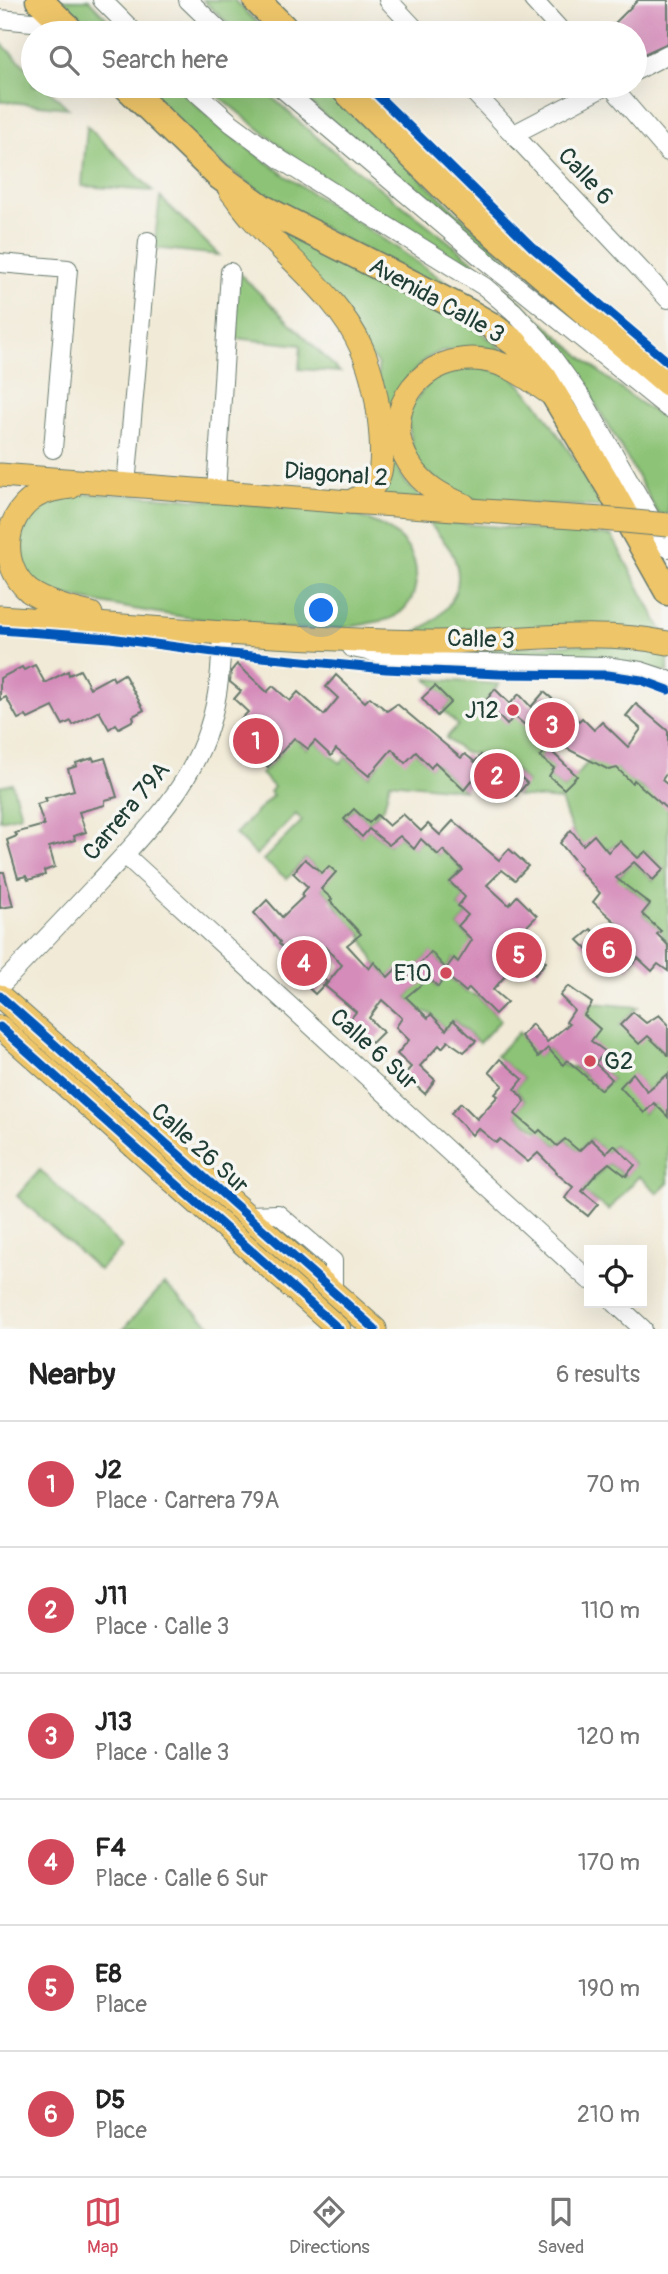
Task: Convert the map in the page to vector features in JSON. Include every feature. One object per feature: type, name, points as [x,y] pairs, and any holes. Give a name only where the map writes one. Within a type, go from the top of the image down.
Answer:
[{"type":"highway","points":[[39,0],[61,21]]},
{"type":"highway","points":[[256,0],[277,21]]},
{"type":"highway","name":"Avenida Calle 3","points":[[138,98],[219,176],[263,208],[492,326],[515,343],[558,400],[668,592]]},
{"type":"highway","points":[[353,98],[472,215],[668,383]]},
{"type":"main road","points":[[219,176],[253,219],[335,307],[362,348],[374,387],[380,428],[381,470],[377,483],[371,490],[350,502]]},
{"type":"main road","points":[[477,510],[434,490],[408,462],[399,438],[398,426],[403,402],[412,387],[433,368],[448,362],[485,360],[502,364],[519,373],[558,400]]},
{"type":"main road","name":"Diagonal 2","points":[[0,475],[668,525]]},
{"type":"main road","points":[[118,484],[51,491],[35,497],[21,509],[9,529],[9,562],[22,584],[40,596],[82,612],[139,627]]},
{"type":"main road","points":[[0,617],[293,637],[429,642],[622,637],[668,643]]},
{"type":"main road","name":"Calle 26 Sur","points":[[0,996],[375,1329]]},
{"type":"main road","name":"Calle 26 Sur","points":[[0,1027],[340,1329]]},
{"type":"street","points":[[102,0],[123,21]]},
{"type":"street","points":[[188,0],[210,21]]},
{"type":"street","points":[[388,0],[408,21]]},
{"type":"street","points":[[533,0],[552,21]]},
{"type":"street","points":[[0,19],[21,22]]},
{"type":"street","points":[[647,65],[668,54]]},
{"type":"street","points":[[203,98],[281,160],[485,287],[513,311],[540,340],[582,398],[668,548]]},
{"type":"street","points":[[293,98],[441,224],[668,408]]},
{"type":"street","name":"Calle 6","points":[[480,98],[668,299]]},
{"type":"street","points":[[514,134],[585,98]]},
{"type":"street","points":[[620,98],[668,152]]},
{"type":"street","points":[[118,484],[148,241]]},
{"type":"street","points":[[0,263],[68,269],[53,449]]},
{"type":"street","points":[[216,492],[230,272]]},
{"type":"street","name":"Carrera 79A","points":[[0,986],[125,855],[182,786],[209,729],[216,699],[222,633]]},
{"type":"street","name":"Calle 3","points":[[293,637],[418,661],[605,666],[640,671],[668,680]]},
{"type":"street","name":"Calle 6 Sur","points":[[125,855],[584,1275]]},
{"type":"street","points":[[620,1308],[643,1329]]},
{"type":"green space","points":[[50,0],[89,0],[109,21],[71,21]]},
{"type":"green space","points":[[203,0],[234,0],[256,21],[225,21]]},
{"type":"green space","points":[[0,42],[21,62],[21,98],[58,98],[68,108],[0,101]]},
{"type":"green space","points":[[148,98],[189,98],[221,128],[287,177],[397,248],[501,321],[275,203],[194,143]]},
{"type":"green space","points":[[221,98],[273,98],[344,160],[491,276],[598,371],[668,421],[668,514],[658,514],[587,390],[544,333],[520,307],[493,284],[302,164]]},
{"type":"green space","points":[[305,98],[334,98],[594,340],[441,217]]},
{"type":"green space","points":[[87,126],[153,191],[82,186]]},
{"type":"green space","points":[[160,197],[219,255],[154,248]]},
{"type":"green space","points":[[269,224],[364,275],[456,317],[505,352],[482,347],[441,351],[424,360],[400,388],[392,458],[406,483],[424,500],[378,497],[378,365]]},
{"type":"green space","points":[[237,271],[340,372],[299,369],[301,345],[234,338]]},
{"type":"green space","points":[[474,365],[512,376],[538,404],[606,507],[481,501],[457,494],[415,464],[408,419],[413,403],[436,374]]},
{"type":"green space","points":[[77,494],[193,499],[354,515],[390,530],[403,541],[412,555],[416,571],[414,592],[406,607],[392,618],[331,629],[295,629],[156,613],[68,596],[31,585],[16,550],[24,518],[33,506]]},
{"type":"green space","points":[[427,521],[612,536],[665,636],[408,636],[442,613],[456,591],[458,579],[457,565],[451,551]]},
{"type":"green space","points":[[585,644],[668,651],[668,672],[513,655],[405,651]]},
{"type":"green space","points":[[427,679],[499,684],[485,702],[507,724],[514,716],[530,728],[538,730],[552,743],[540,757],[554,768],[549,776],[564,789],[590,760],[617,768],[632,782],[668,804],[668,945],[661,931],[642,914],[650,904],[627,886],[613,882],[634,862],[653,880],[664,869],[646,851],[638,858],[621,842],[606,851],[584,845],[573,831],[561,800],[516,796],[527,782],[506,762],[497,770],[481,755],[463,752],[446,738],[458,725],[443,710],[451,702]]},
{"type":"green space","points":[[276,722],[307,749],[315,741],[340,763],[346,757],[369,776],[380,763],[365,751],[370,744],[416,752],[431,767],[435,762],[464,790],[390,782],[384,807],[369,823],[354,809],[344,819],[361,836],[369,829],[389,845],[399,836],[414,848],[421,839],[438,855],[443,850],[462,870],[450,882],[465,897],[458,906],[468,915],[458,926],[472,940],[465,970],[454,958],[446,969],[431,953],[418,966],[437,987],[446,975],[466,992],[477,996],[501,1020],[479,1043],[454,1020],[446,1030],[431,1014],[419,1010],[406,997],[418,986],[398,968],[388,977],[374,962],[361,934],[321,889],[329,879],[305,859],[287,879],[263,860],[302,821],[296,814],[256,855],[235,834],[273,795],[270,792],[274,787],[261,774],[280,753]]},
{"type":"green space","points":[[12,783],[21,815],[0,820],[0,786]]},
{"type":"green space","points":[[592,1003],[638,1007],[620,1025],[648,1036],[668,1055],[668,1073],[647,1091],[633,1074],[644,1113],[654,1103],[668,1115],[668,1183],[658,1193],[639,1176],[609,1210],[582,1191],[609,1163],[625,1176],[635,1164],[614,1145],[606,1153],[591,1139],[579,1151],[565,1139],[557,1146],[526,1122],[515,1113],[525,1101],[515,1089],[523,1079],[496,1056],[519,1032],[538,1056],[548,1048],[563,1065],[577,1069],[601,1090],[612,1079],[595,1063],[605,1053],[591,1041],[584,1015]]},
{"type":"green space","points":[[40,1170],[122,1247],[99,1270],[17,1196]]},
{"type":"green space","points":[[164,1284],[215,1329],[123,1329]]},
{"type":"building","points":[[638,0],[668,0],[668,43],[647,53],[647,21],[617,21]]},
{"type":"building","points":[[237,664],[267,692],[273,686],[290,701],[298,692],[324,715],[338,698],[326,687],[336,675],[365,702],[370,697],[387,711],[397,704],[461,758],[465,754],[475,762],[481,755],[497,770],[505,762],[527,783],[516,796],[496,781],[490,789],[475,777],[464,790],[435,762],[431,768],[416,752],[405,763],[392,749],[369,776],[336,749],[331,756],[315,741],[308,749],[294,738],[268,767],[242,744],[249,737],[236,725],[248,712],[234,699],[241,691],[230,682],[231,671]]},
{"type":"building","points":[[35,665],[45,683],[68,671],[69,675],[80,670],[90,688],[112,676],[114,680],[124,674],[144,710],[133,716],[134,720],[119,728],[116,724],[109,729],[99,711],[73,725],[71,721],[63,725],[53,707],[28,719],[26,716],[18,719],[6,697],[0,700],[0,678],[22,667],[24,670]]},
{"type":"building","points":[[435,686],[451,702],[437,716],[422,698]]},
{"type":"building","points":[[495,689],[510,704],[519,694],[531,707],[544,692],[579,721],[582,718],[594,730],[602,722],[628,747],[641,729],[626,716],[636,704],[668,731],[668,771],[662,780],[668,785],[668,810],[617,768],[609,770],[546,738],[533,725],[530,729],[514,716],[507,725],[485,702]]},
{"type":"building","points":[[548,748],[577,776],[564,789],[549,776],[554,768],[540,757]]},
{"type":"building","points":[[93,758],[94,761],[105,758],[117,797],[105,800],[105,805],[79,812],[86,832],[74,836],[75,840],[49,847],[55,867],[44,871],[45,875],[28,880],[26,876],[18,878],[7,840],[17,836],[15,833],[44,825],[37,804],[47,801],[45,798],[74,790],[68,769],[77,766],[76,763]]},
{"type":"building","points":[[354,809],[369,823],[377,815],[389,826],[403,814],[421,831],[428,824],[440,835],[453,821],[499,860],[509,849],[528,866],[515,880],[502,870],[487,885],[509,905],[517,896],[537,916],[520,933],[546,962],[535,975],[518,961],[493,990],[507,1002],[495,1014],[469,988],[466,992],[446,975],[438,987],[429,978],[406,997],[428,1018],[431,1014],[446,1030],[453,1020],[476,1041],[464,1052],[448,1041],[442,1048],[439,1045],[420,1066],[435,1080],[425,1094],[404,1075],[411,1067],[397,1054],[409,1040],[396,1027],[402,1018],[382,1000],[369,1018],[383,1032],[372,1043],[348,1022],[356,1012],[325,986],[342,965],[325,947],[310,966],[327,982],[315,994],[289,969],[298,960],[279,944],[254,913],[267,900],[282,917],[303,897],[301,895],[308,887],[293,873],[305,859],[322,873],[329,866],[336,872],[321,889],[361,934],[347,945],[369,969],[374,962],[388,977],[397,968],[407,977],[431,952],[446,969],[454,958],[458,962],[472,940],[458,926],[468,915],[458,906],[465,897],[450,882],[463,870],[443,850],[438,855],[421,839],[414,849],[400,836],[389,845],[369,829],[362,837],[344,819]]},
{"type":"building","points":[[571,830],[583,845],[594,835],[608,852],[620,841],[638,858],[646,851],[664,869],[653,880],[634,862],[616,878],[650,904],[642,914],[661,931],[657,934],[668,945],[668,971],[658,964],[652,971],[638,958],[628,969],[609,954],[601,963],[578,940],[591,929],[606,943],[623,929],[593,902],[600,893],[560,843]]},
{"type":"building","points":[[0,872],[4,872],[13,906],[0,908]]},
{"type":"building","points":[[568,986],[592,1003],[584,1015],[600,1029],[591,1041],[606,1052],[595,1063],[612,1079],[601,1090],[567,1060],[563,1065],[548,1048],[538,1057],[521,1036],[532,1024],[547,1042],[569,1024],[566,1022],[574,1010],[560,996]]},
{"type":"building","points":[[633,1012],[646,1023],[659,1015],[668,1024],[668,1055],[648,1036],[639,1044],[620,1025]]},
{"type":"building","points":[[500,1059],[523,1079],[515,1089],[525,1101],[515,1114],[537,1133],[540,1130],[557,1146],[565,1139],[579,1151],[591,1139],[606,1153],[614,1145],[635,1165],[626,1176],[609,1163],[596,1174],[582,1191],[598,1204],[588,1216],[565,1198],[573,1187],[538,1153],[528,1162],[500,1139],[496,1143],[478,1128],[472,1135],[451,1113],[461,1103],[477,1119],[498,1096],[495,1094],[503,1085],[489,1072]]},
{"type":"building","points":[[633,1073],[647,1091],[668,1074],[668,1117],[654,1103],[644,1113],[620,1087]]},
{"type":"cycle path","points":[[380,98],[532,247],[668,362]]},
{"type":"cycle path","points":[[0,630],[110,638],[221,653],[386,669],[608,675],[641,680],[668,690]]},
{"type":"cycle path","points":[[0,996],[375,1329]]},
{"type":"cycle path","points":[[0,1027],[339,1329]]},
{"type":"place","name":"J12","points":[[513,710]]},
{"type":"place","name":"J13","points":[[552,725]]},
{"type":"place","name":"J2","points":[[256,741]]},
{"type":"place","name":"J11","points":[[497,776]]},
{"type":"place","name":"D5","points":[[609,950]]},
{"type":"place","name":"E8","points":[[519,955]]},
{"type":"place","name":"F4","points":[[304,963]]},
{"type":"place","name":"E10","points":[[446,973]]},
{"type":"place","name":"G2","points":[[590,1061]]}]
